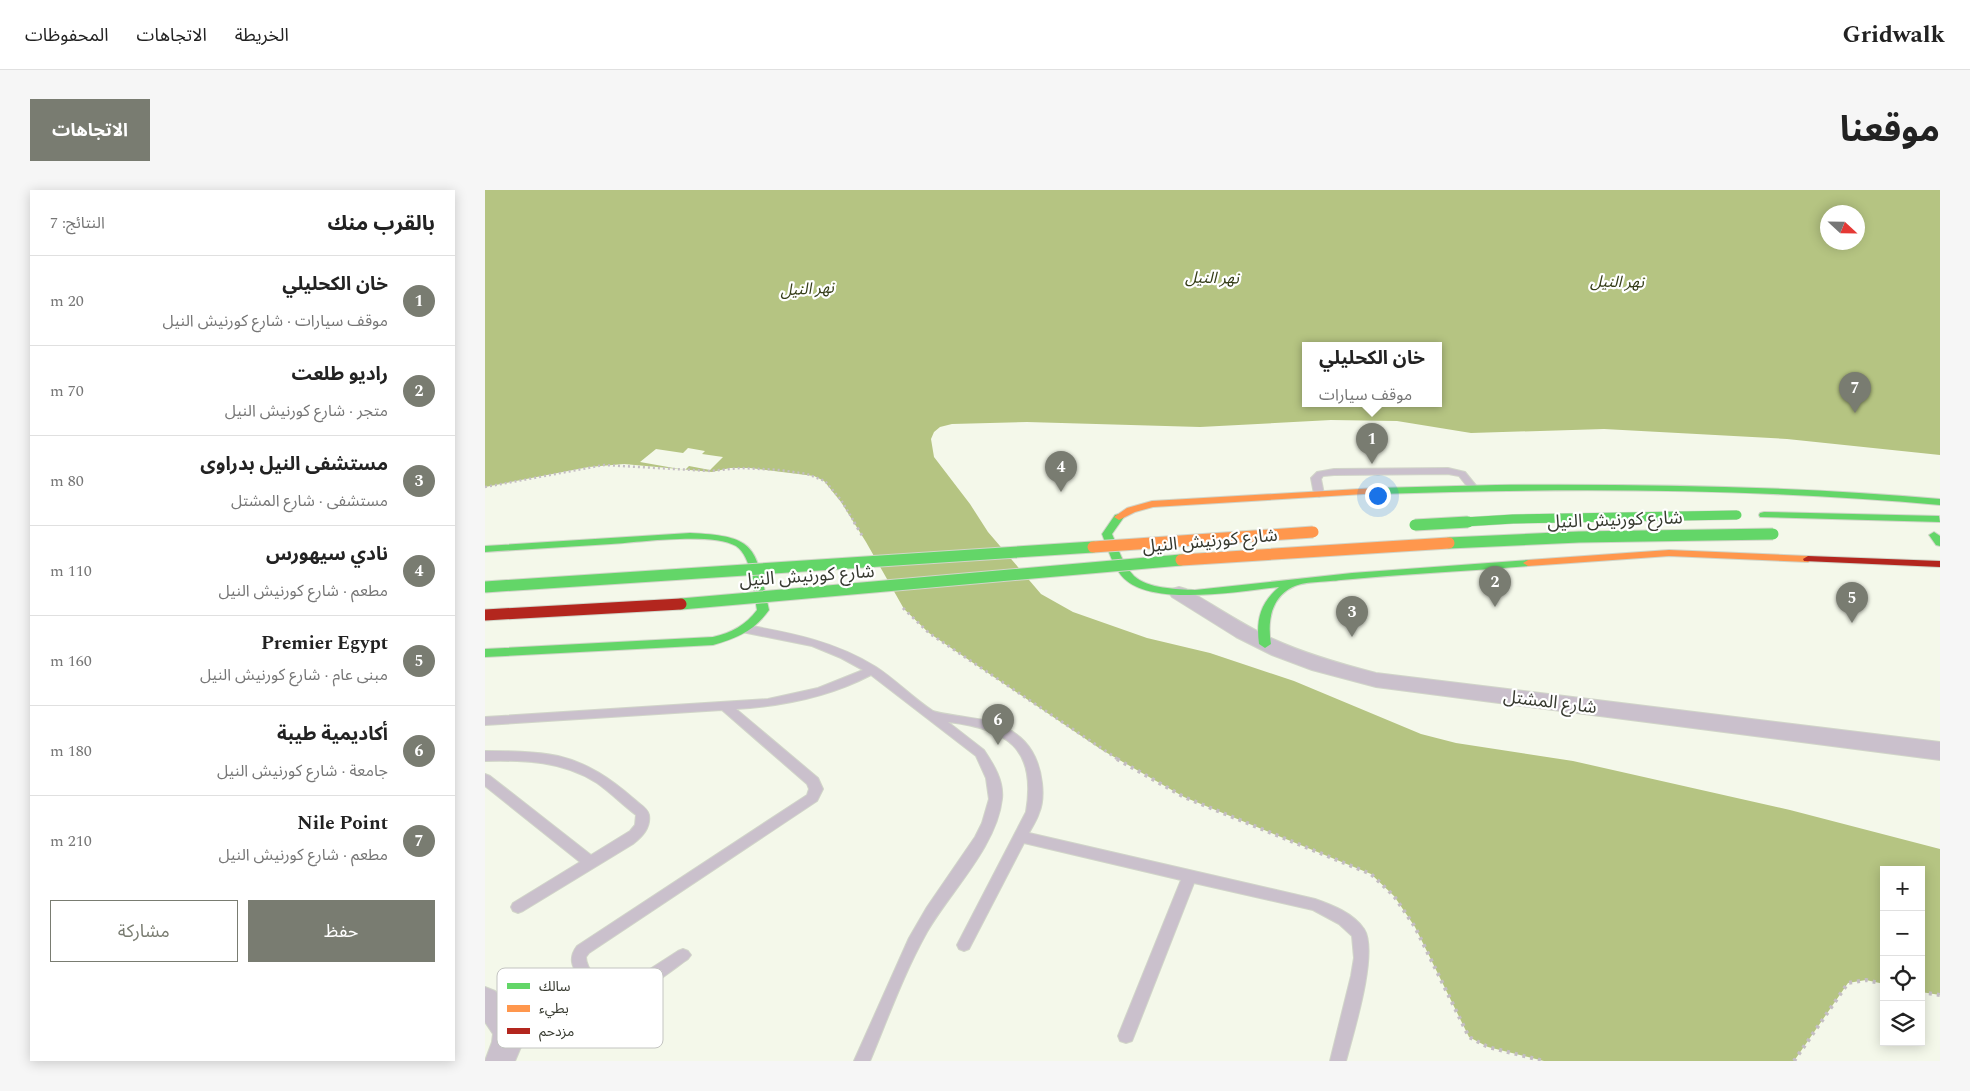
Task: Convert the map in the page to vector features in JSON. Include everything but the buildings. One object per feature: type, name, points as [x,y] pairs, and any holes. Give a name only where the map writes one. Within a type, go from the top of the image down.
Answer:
[{"type":"highway","points":[[1940,502],[1889,496],[1787,491],[1598,487],[1381,490],[1152,504],[1130,510],[1114,520],[1107,534],[1126,575],[1140,584],[1158,590],[1179,593],[1195,593],[1352,576],[1669,553],[1940,564]]},
{"type":"highway","name":"شارع كورنيش النيل","points":[[1407,526],[1513,519],[1754,515],[1940,519]]},
{"type":"highway","name":"شارع كورنيش النيل","points":[[485,587],[1329,531]]},
{"type":"highway","name":"شارع كورنيش النيل","points":[[485,615],[591,610],[823,593],[997,576],[1435,542],[1778,534]]},
{"type":"highway","points":[[485,549],[690,536],[715,537],[736,542],[750,553],[763,610],[757,620],[746,630],[731,637],[713,641],[485,653]]},
{"type":"highway","points":[[1265,644],[1261,630],[1262,616],[1268,603],[1278,592],[1292,583]]},
{"type":"street","name":"شارع المشتل","points":[[1179,593],[1265,644],[1318,665],[1376,680],[1940,751]]},
{"type":"street","points":[[485,1000],[497,1016]]},
{"type":"lane","points":[[1319,494],[1316,478],[1320,474],[1334,472],[1448,471],[1462,474],[1473,488]]},
{"type":"lane","points":[[746,630],[781,635],[815,643],[845,655],[871,670],[981,753],[991,768],[995,786],[994,805],[987,825],[965,867],[922,927],[862,1061]]},
{"type":"lane","points":[[485,721],[767,703],[809,695],[849,683],[871,670]]},
{"type":"lane","points":[[581,968],[577,960],[581,951],[590,944],[812,798],[816,789],[813,781],[726,707]]},
{"type":"lane","points":[[932,716],[968,719],[999,729],[1024,746],[1033,766],[1037,788],[1033,812],[1022,837],[964,945]]},
{"type":"lane","points":[[485,756],[520,755],[549,759],[576,767],[599,778],[642,813],[644,822],[639,832],[518,908]]},
{"type":"lane","points":[[485,779],[591,863]]},
{"type":"lane","points":[[1022,837],[1315,905],[1341,915],[1360,935],[1362,959],[1338,1061]]},
{"type":"lane","points":[[1126,1036],[1190,876]]},
{"type":"lane","points":[[663,968],[683,955]]},
{"type":"path","points":[[485,487],[589,467],[624,464],[711,472],[730,468],[750,468],[791,472],[814,476],[824,481],[841,502],[866,542]]},
{"type":"path","points":[[899,601],[903,609],[929,633],[1110,754],[1184,797],[1371,874],[1395,896],[1415,927],[1469,1037],[1488,1047],[1543,1061]]},
{"type":"path","points":[[1794,1061],[1848,983],[1866,980],[1880,983]]},
{"type":"path","points":[[1925,993],[1940,995]]},
{"type":"water","name":"نهر النيل","points":[[485,190],[1940,190],[1940,455],[1787,439],[1604,429],[1471,433],[1397,421],[1331,420],[1200,427],[1027,422],[952,424],[940,427],[934,432],[931,439],[934,457],[970,504],[988,532],[1041,594],[1073,612],[1147,638],[1210,653],[1294,681],[1421,734],[1456,743],[1573,761],[1790,810],[1940,849],[1940,995],[1925,993],[1925,866],[1880,866],[1880,983],[1866,980],[1848,983],[1794,1061],[1544,1061],[1488,1047],[1469,1037],[1415,927],[1394,896],[1371,874],[1184,797],[1102,750],[929,633],[904,609],[841,502],[824,481],[814,476],[750,468],[730,468],[712,472],[624,464],[589,467],[485,487]]},
{"type":"pier","points":[[688,448],[705,451],[702,454],[723,457],[710,470],[689,466],[685,470],[640,462],[656,449],[683,453]]},
{"type":"traffic: fast","points":[[1377,491],[1535,488],[1694,489],[1817,493],[1940,502]]},
{"type":"traffic: fast","points":[[1415,525],[1513,519],[1737,515]]},
{"type":"traffic: fast","points":[[1764,515],[1939,519]]},
{"type":"traffic: fast","points":[[1119,517],[1107,534],[1120,564],[1131,579],[1148,587],[1178,592],[1195,593],[1352,576],[1528,563]]},
{"type":"traffic: fast","points":[[1449,543],[1579,537],[1773,534]]},
{"type":"traffic: fast","points":[[1934,535],[1940,543]]},
{"type":"traffic: fast","points":[[485,549],[690,536],[729,540],[740,544],[752,562],[763,610],[753,622],[741,631],[713,641],[485,653]]},
{"type":"traffic: fast","points":[[485,587],[1093,547]]},
{"type":"traffic: fast","points":[[681,604],[1181,560]]},
{"type":"traffic: fast","points":[[1265,644],[1263,624],[1267,608],[1276,595],[1292,583]]},
{"type":"traffic: slow","points":[[1119,517],[1131,510],[1152,504],[1377,491]]},
{"type":"traffic: slow","points":[[1093,547],[1313,532]]},
{"type":"traffic: slow","points":[[1181,560],[1449,543]]},
{"type":"traffic: slow","points":[[1528,563],[1669,553],[1808,559]]},
{"type":"traffic: jam","points":[[1808,559],[1940,564]]},
{"type":"traffic: jam","points":[[485,615],[681,604]]},
{"type":"place","name":"Nile Point","points":[[1855,413]]},
{"type":"place","name":"خان الكحليلي","points":[[1372,464]]},
{"type":"place","name":"نادي سيهورس","points":[[1061,492]]},
{"type":"place","name":"راديو طلعت","points":[[1495,607]]},
{"type":"place","name":"Premier Egypt","points":[[1852,623]]},
{"type":"place","name":"مستشفى النيل بدراوى","points":[[1352,637]]},
{"type":"place","name":"أكاديمية طيبة","points":[[998,745]]}]
